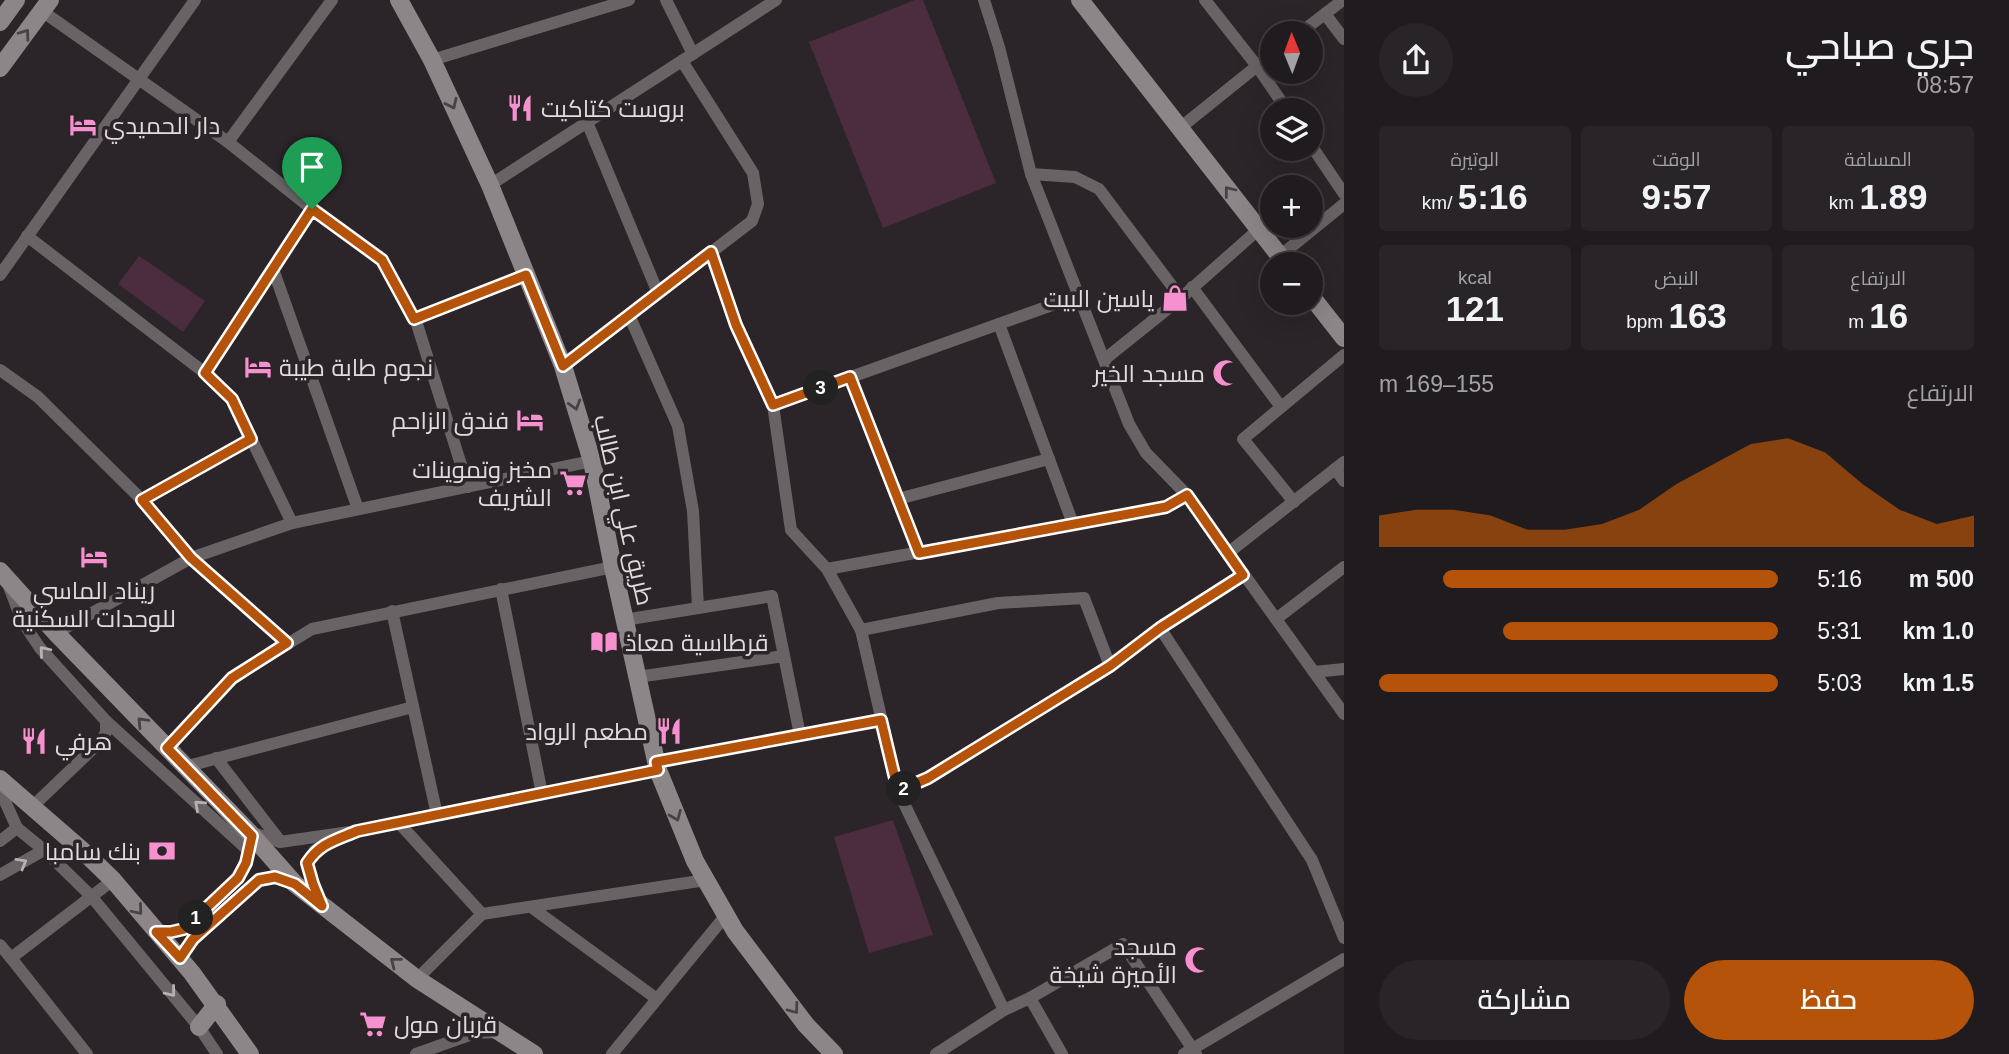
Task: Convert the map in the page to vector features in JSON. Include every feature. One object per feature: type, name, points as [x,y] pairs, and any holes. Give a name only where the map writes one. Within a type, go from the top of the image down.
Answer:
[{"type":"main road","points":[[0,22],[16,0]]},
{"type":"main road","name":"طريق علي ابن طالب","points":[[399,0],[432,60],[490,186],[563,366],[592,461],[612,567],[657,766],[695,861],[735,931],[806,1025],[834,1054]]},
{"type":"main road","points":[[1080,0],[1277,252]]},
{"type":"main road","points":[[0,68],[46,5]]},
{"type":"main road","points":[[1323,311],[1344,338]]},
{"type":"main road","points":[[3,575],[295,884],[417,979],[534,1054]]},
{"type":"main road","points":[[0,779],[113,880],[217,1004],[250,1054]]},
{"type":"main road","points":[[199,1027],[217,1004]]},
{"type":"street","points":[[0,275],[195,0]]},
{"type":"street","points":[[228,142],[332,0]]},
{"type":"street","points":[[432,60],[629,0]]},
{"type":"street","points":[[563,366],[752,221],[758,204],[753,173],[687,57],[666,0]]},
{"type":"street","points":[[490,186],[776,0]]},
{"type":"street","points":[[984,0],[999,47],[1031,174],[1129,424],[1146,453],[1187,495],[1344,714]]},
{"type":"street","points":[[1205,0],[1258,66],[1279,98]]},
{"type":"street","points":[[1316,21],[1343,0]]},
{"type":"street","points":[[46,5],[139,79],[228,142],[382,260],[414,319],[468,487]]},
{"type":"street","points":[[1325,14],[1344,39]]},
{"type":"street","points":[[1180,128],[1258,66]]},
{"type":"street","points":[[587,122],[658,293]]},
{"type":"street","points":[[1322,161],[1344,194]]},
{"type":"street","points":[[1031,174],[1075,177],[1098,189],[1181,298]]},
{"type":"street","points":[[1292,252],[1344,204]]},
{"type":"street","points":[[205,373],[312,209]]},
{"type":"street","points":[[1105,359],[1181,298],[1259,229]]},
{"type":"street","points":[[27,236],[205,373],[232,399],[292,523]]},
{"type":"street","points":[[711,252],[736,325],[773,405],[791,530],[827,569],[861,630],[898,791],[1004,1010]]},
{"type":"street","points":[[273,269],[358,509]]},
{"type":"street","points":[[414,319],[526,275]]},
{"type":"street","points":[[1192,288],[1281,407]]},
{"type":"street","points":[[773,405],[1080,295]]},
{"type":"street","points":[[629,315],[678,426],[694,511],[698,608]]},
{"type":"street","points":[[999,324],[1073,524]]},
{"type":"street","points":[[1294,502],[1243,439],[1344,355]]},
{"type":"street","points":[[0,370],[38,397],[142,500],[191,558],[287,643]]},
{"type":"street","points":[[850,377],[919,553]]},
{"type":"street","points":[[142,500],[251,439]]},
{"type":"street","points":[[898,499],[1049,459]]},
{"type":"street","points":[[56,633],[191,558],[292,523],[592,461]]},
{"type":"street","points":[[1228,553],[1340,465],[1344,481]]},
{"type":"street","points":[[827,569],[1166,507],[1187,495]]},
{"type":"street","points":[[167,748],[232,678],[312,629],[612,567]]},
{"type":"street","points":[[1276,619],[1344,567]]},
{"type":"street","points":[[3,575],[22,621],[40,648],[106,720],[250,839],[280,842],[357,831],[800,735],[881,720]]},
{"type":"street","points":[[898,791],[928,778],[1110,666],[1160,628],[1243,575]]},
{"type":"street","points":[[501,589],[542,793]]},
{"type":"street","points":[[624,620],[772,596],[800,735]]},
{"type":"street","points":[[861,630],[998,603],[1084,598],[1110,666]]},
{"type":"street","points":[[392,611],[437,815]]},
{"type":"street","points":[[1160,628],[1312,860],[1344,938]]},
{"type":"street","points":[[637,677],[784,656]]},
{"type":"street","points":[[1314,672],[1344,669]]},
{"type":"street","points":[[184,767],[413,707]]},
{"type":"street","points":[[33,807],[102,740],[106,732],[106,720]]},
{"type":"street","points":[[216,758],[280,842]]},
{"type":"street","points":[[0,790],[17,828],[91,896],[199,1027],[217,1054]]},
{"type":"street","points":[[398,823],[482,914]]},
{"type":"street","points":[[0,841],[17,828]]},
{"type":"street","points":[[322,906],[307,863],[315,850],[357,831]]},
{"type":"street","points":[[156,932],[184,929],[238,878],[246,863],[250,839]]},
{"type":"street","points":[[0,875],[44,850]]},
{"type":"street","points":[[180,958],[193,939],[259,880],[275,877],[295,884]]},
{"type":"street","points":[[11,958],[113,880]]},
{"type":"street","points":[[417,979],[482,914],[706,880]]},
{"type":"street","points":[[531,907],[657,999]]},
{"type":"street","points":[[612,1054],[726,915]]},
{"type":"street","points":[[936,1054],[1004,1010],[1030,998],[1123,944],[1191,1052],[1344,959]]},
{"type":"street","points":[[0,945],[87,1054]]},
{"type":"street","points":[[1030,998],[1062,1054]]},
{"type":"street","points":[[416,1054],[475,1033],[499,1032]]},
{"type":"shaded area","points":[[915,0],[923,0],[996,183],[883,228],[809,42]]},
{"type":"shaded area","points":[[139,256],[205,301],[183,332],[118,284]]},
{"type":"shaded area","points":[[893,820],[933,935],[869,953],[834,837]]},
{"type":"place","name":"بروست كتاكيت","points":[[520,108]]},
{"type":"place","name":"دار الحميدي","points":[[83,125]]},
{"type":"place","name":"ياسين البيت","points":[[1175,298]]},
{"type":"place","name":"نجوم طابة طيبة","points":[[258,367]]},
{"type":"place","name":"مسجد الخير","points":[[1226,373]]},
{"type":"place","name":"فندق الزاحم","points":[[530,420]]},
{"type":"place","name":"مخبز وتموينات الشريف","points":[[573,483]]},
{"type":"place","name":"ريناد الماسي للوحدات السكنية","points":[[94,557]]},
{"type":"place","name":"قرطاسية معاذ","points":[[604,642]]},
{"type":"place","name":"مطعم الرواد","points":[[669,731]]},
{"type":"place","name":"هرفي","points":[[34,741]]},
{"type":"place","name":"بنك سامبا","points":[[162,851]]},
{"type":"place","name":"مسجد الأميرة شيخة","points":[[1198,960]]},
{"type":"place","name":"قربان مول","points":[[373,1024]]},
{"type":"route","points":[[312,209],[382,260],[414,319],[526,275],[563,366],[711,252],[736,325],[773,405],[850,377],[919,553],[1166,507],[1187,495],[1243,575],[1160,628],[1110,666],[928,778],[898,791],[881,720],[656,762],[658,770],[357,831],[315,850],[307,863],[322,906],[295,884],[275,877],[259,880],[193,939],[180,958],[156,932],[184,929],[238,878],[246,863],[252,836],[167,748],[232,678],[287,643],[191,558],[142,500],[251,439],[232,399],[205,373],[312,209]]}]
